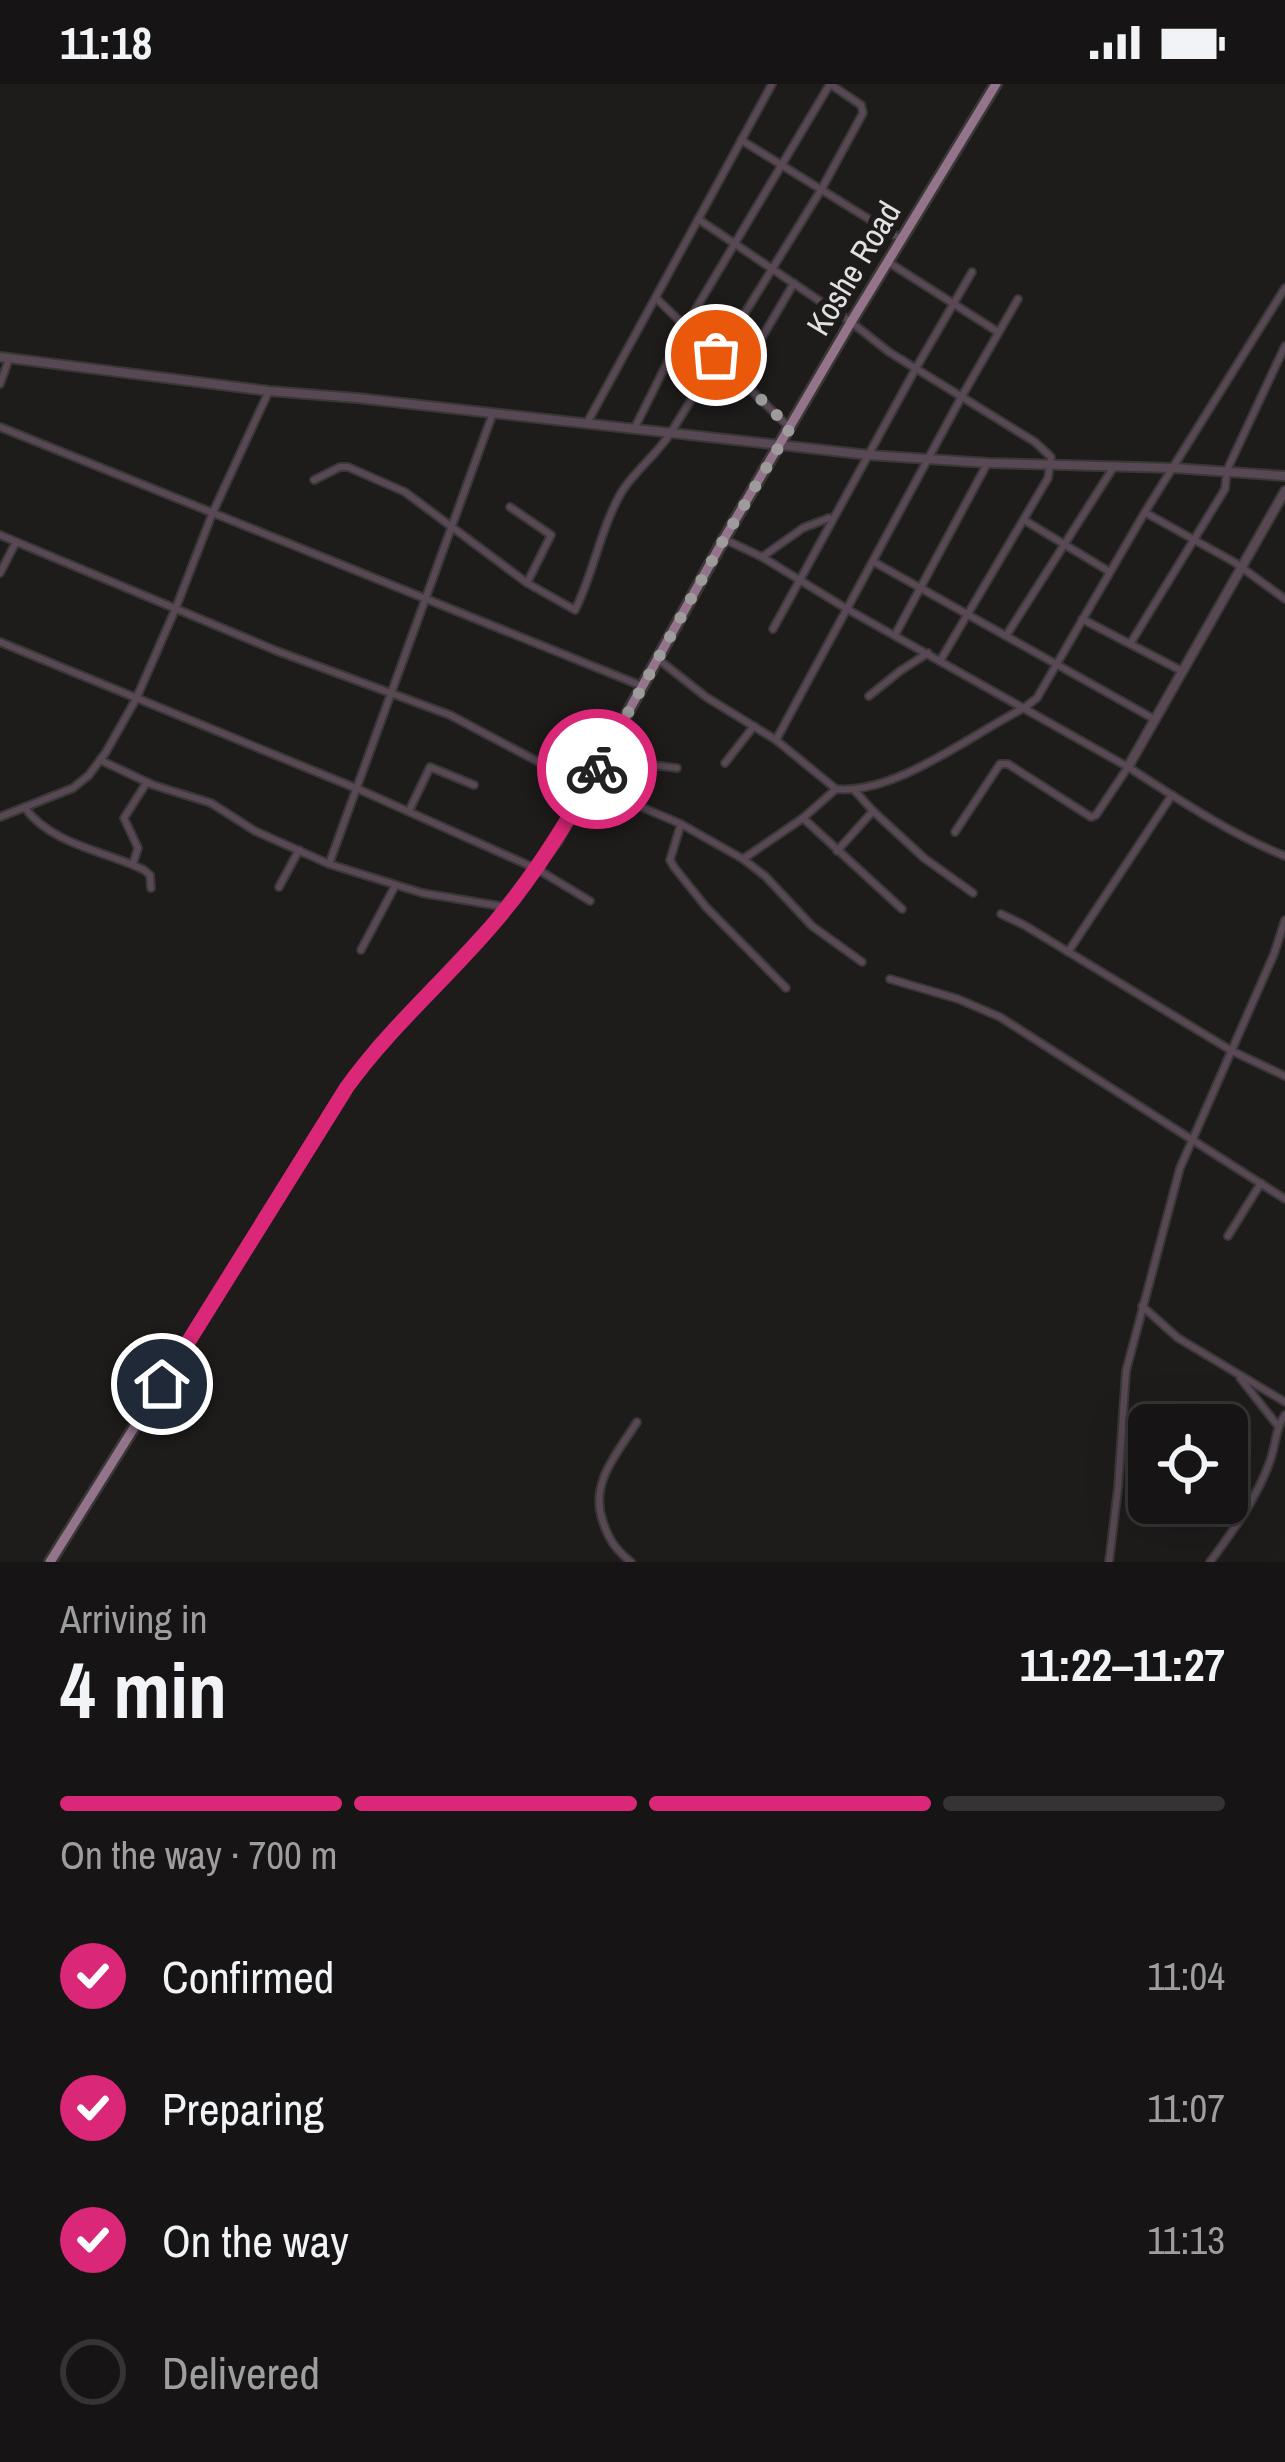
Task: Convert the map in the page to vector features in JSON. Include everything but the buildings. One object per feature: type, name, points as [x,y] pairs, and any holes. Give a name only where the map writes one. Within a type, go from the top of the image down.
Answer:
[{"type":"main road","name":"Koshe Road","points":[[50,1562],[347,1087],[537,869],[780,443],[996,84]]},
{"type":"street","points":[[587,424],[772,84]]},
{"type":"street","points":[[314,480],[348,467],[394,485],[527,583],[575,610],[620,494],[670,434],[821,190],[863,113],[861,105],[830,84],[685,327],[634,429]]},
{"type":"street","points":[[741,140],[901,239]]},
{"type":"street","points":[[698,219],[1051,457],[1052,466],[1024,520],[940,661]]},
{"type":"street","points":[[888,262],[998,332]]},
{"type":"street","points":[[773,628],[972,272]]},
{"type":"street","points":[[738,378],[794,283]]},
{"type":"street","points":[[658,659],[706,697],[776,740],[836,789],[854,790],[901,776],[1024,708],[1036,698],[1144,512],[1285,289]]},
{"type":"street","points":[[656,298],[790,428]]},
{"type":"street","points":[[776,740],[1018,299]]},
{"type":"street","points":[[1130,644],[1225,489],[1228,470],[1285,346]]},
{"type":"street","points":[[0,384],[5,357],[269,392],[869,454],[1285,476]]},
{"type":"street","points":[[0,817],[73,788],[100,760],[136,699],[213,512],[269,392]]},
{"type":"street","points":[[329,864],[493,413]]},
{"type":"street","points":[[0,428],[643,686]]},
{"type":"street","points":[[895,635],[988,463]]},
{"type":"street","points":[[1006,636],[1113,468]]},
{"type":"street","points":[[955,832],[1000,764],[1008,764],[1091,817],[1096,815],[1285,491]]},
{"type":"street","points":[[510,507],[551,535],[527,583]]},
{"type":"street","points":[[1144,512],[1234,562],[1285,599]]},
{"type":"street","points":[[762,557],[803,528],[833,516]]},
{"type":"street","points":[[1024,520],[1110,572]]},
{"type":"street","points":[[0,536],[449,715],[548,767],[681,824],[743,859],[812,926],[862,962]]},
{"type":"street","points":[[724,539],[1285,856]]},
{"type":"street","points":[[0,573],[16,542]]},
{"type":"street","points":[[874,562],[1154,719]]},
{"type":"street","points":[[1082,619],[1182,671]]},
{"type":"street","points":[[0,642],[358,789],[537,869],[590,902]]},
{"type":"street","points":[[869,696],[928,653]]},
{"type":"street","points":[[725,764],[754,726]]},
{"type":"street","points":[[100,760],[211,803],[255,831],[329,864],[422,893],[507,907]]},
{"type":"street","points":[[409,812],[430,767],[474,785]]},
{"type":"street","points":[[610,792],[629,769],[677,768]]},
{"type":"street","points":[[133,864],[138,848],[124,818],[147,782]]},
{"type":"street","points":[[743,859],[836,789]]},
{"type":"street","points":[[854,790],[924,858],[973,893]]},
{"type":"street","points":[[1068,952],[1172,795]]},
{"type":"street","points":[[25,808],[74,842],[150,874],[151,888]]},
{"type":"street","points":[[837,851],[873,811]]},
{"type":"street","points":[[803,818],[902,909]]},
{"type":"street","points":[[681,824],[670,860],[674,867],[706,907],[786,988]]},
{"type":"street","points":[[279,887],[299,850]]},
{"type":"street","points":[[361,950],[395,886]]},
{"type":"street","points":[[1001,914],[1232,1051],[1285,1076]]},
{"type":"street","points":[[1108,1562],[1124,1385],[1176,1178],[1285,920]]},
{"type":"street","points":[[890,979],[987,1010],[1285,1199]]},
{"type":"street","points":[[1228,1236],[1261,1184]]},
{"type":"street","points":[[1142,1306],[1164,1328],[1285,1402]]},
{"type":"street","points":[[1238,1376],[1278,1426]]},
{"type":"street","points":[[1210,1562],[1258,1488],[1285,1415]]},
{"type":"street","points":[[631,1562],[612,1545],[598,1497],[601,1480],[637,1422]]},
{"type":"way so far","points":[[597,769],[790,428],[716,355]]},
{"type":"route","points":[[162,1384],[347,1087],[380,1044],[520,891],[597,769]]}]
